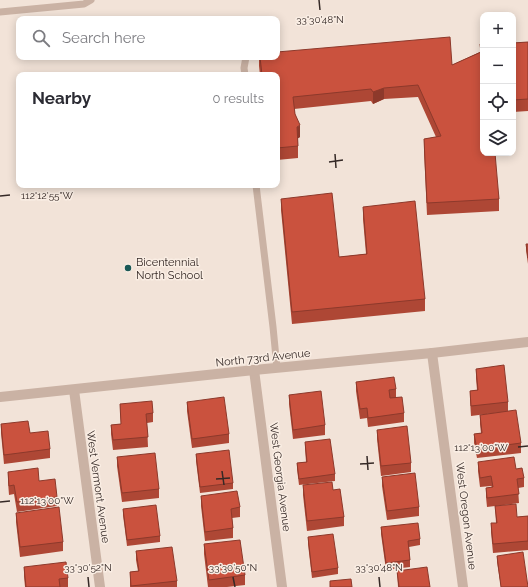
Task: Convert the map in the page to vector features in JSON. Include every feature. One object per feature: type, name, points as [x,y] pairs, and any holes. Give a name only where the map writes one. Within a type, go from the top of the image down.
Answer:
[{"type":"street","name":"North 73rd Avenue","points":[[0,397],[528,342]]},
{"type":"street","name":"West Oregon Avenue","points":[[432,353],[463,587]]},
{"type":"street","name":"West Georgia Avenue","points":[[254,370],[282,587]]},
{"type":"street","name":"West Vermont Avenue","points":[[74,390],[100,587]]},
{"type":"lane","points":[[0,12],[84,4],[91,0]]},
{"type":"lane","points":[[245,60],[245,72]]},
{"type":"lane","points":[[256,188],[277,368]]},
{"type":"building","points":[[450,37],[452,65],[480,52],[480,156],[495,156],[499,199],[427,203],[424,139],[441,136],[418,85],[384,88],[373,92],[371,89],[293,97],[295,114],[300,125],[297,127],[298,146],[280,148],[280,72],[262,72],[260,60],[280,60],[280,52]]},
{"type":"building","points":[[528,42],[528,99],[516,100],[516,43]]},
{"type":"building","points":[[332,193],[339,257],[367,254],[363,207],[415,201],[425,299],[292,312],[281,199]]},
{"type":"building","points":[[526,244],[528,244],[528,258]]},
{"type":"building","points":[[504,365],[508,402],[471,406],[470,391],[478,390],[476,369]]},
{"type":"building","points":[[394,377],[396,389],[389,390],[390,398],[402,397],[404,413],[368,418],[367,408],[360,409],[356,382]]},
{"type":"building","points":[[321,391],[325,425],[293,430],[289,395]]},
{"type":"building","points":[[224,397],[229,434],[192,439],[187,402]]},
{"type":"building","points":[[152,401],[153,413],[146,414],[148,437],[113,440],[111,425],[121,424],[120,404]]},
{"type":"building","points":[[516,410],[521,443],[477,449],[474,434],[482,433],[480,415]]},
{"type":"building","points":[[28,421],[30,433],[48,431],[50,449],[4,455],[1,424]]},
{"type":"building","points":[[407,426],[411,463],[381,466],[377,430]]},
{"type":"building","points":[[330,439],[335,474],[299,479],[297,463],[307,462],[305,442]]},
{"type":"building","points":[[229,450],[233,483],[200,487],[196,454]]},
{"type":"building","points":[[155,453],[159,489],[122,493],[117,457]]},
{"type":"building","points":[[514,457],[516,469],[522,468],[524,478],[517,479],[519,494],[487,498],[486,488],[493,487],[491,476],[480,478],[478,462]]},
{"type":"building","points":[[38,468],[39,481],[55,479],[57,497],[17,502],[14,485],[9,486],[8,472]]},
{"type":"building","points":[[415,473],[419,507],[387,511],[382,477]]},
{"type":"building","points":[[332,482],[333,490],[340,489],[344,517],[307,521],[303,485]]},
{"type":"building","points":[[237,491],[240,507],[231,509],[233,528],[205,532],[201,496]]},
{"type":"building","points":[[516,504],[517,517],[528,516],[528,541],[493,544],[491,523],[497,523],[495,506]]},
{"type":"building","points":[[156,505],[160,536],[127,540],[123,509]]},
{"type":"building","points":[[59,507],[63,542],[20,547],[16,513]]},
{"type":"building","points":[[418,523],[420,539],[408,541],[410,560],[386,563],[381,527]]},
{"type":"building","points":[[333,534],[338,568],[312,572],[308,537]]},
{"type":"building","points":[[240,540],[245,575],[209,580],[204,544]]},
{"type":"building","points":[[172,547],[177,581],[131,586],[130,572],[139,571],[136,551]]},
{"type":"building","points":[[523,552],[528,587],[501,587],[497,556]]},
{"type":"building","points":[[66,562],[68,578],[59,579],[60,587],[26,587],[24,567]]},
{"type":"building","points":[[427,567],[430,587],[399,587],[397,571]]},
{"type":"building","points":[[351,579],[352,587],[330,587],[330,581]]},
{"type":"place","name":"Bicentennial North School","points":[[128,268]]}]
